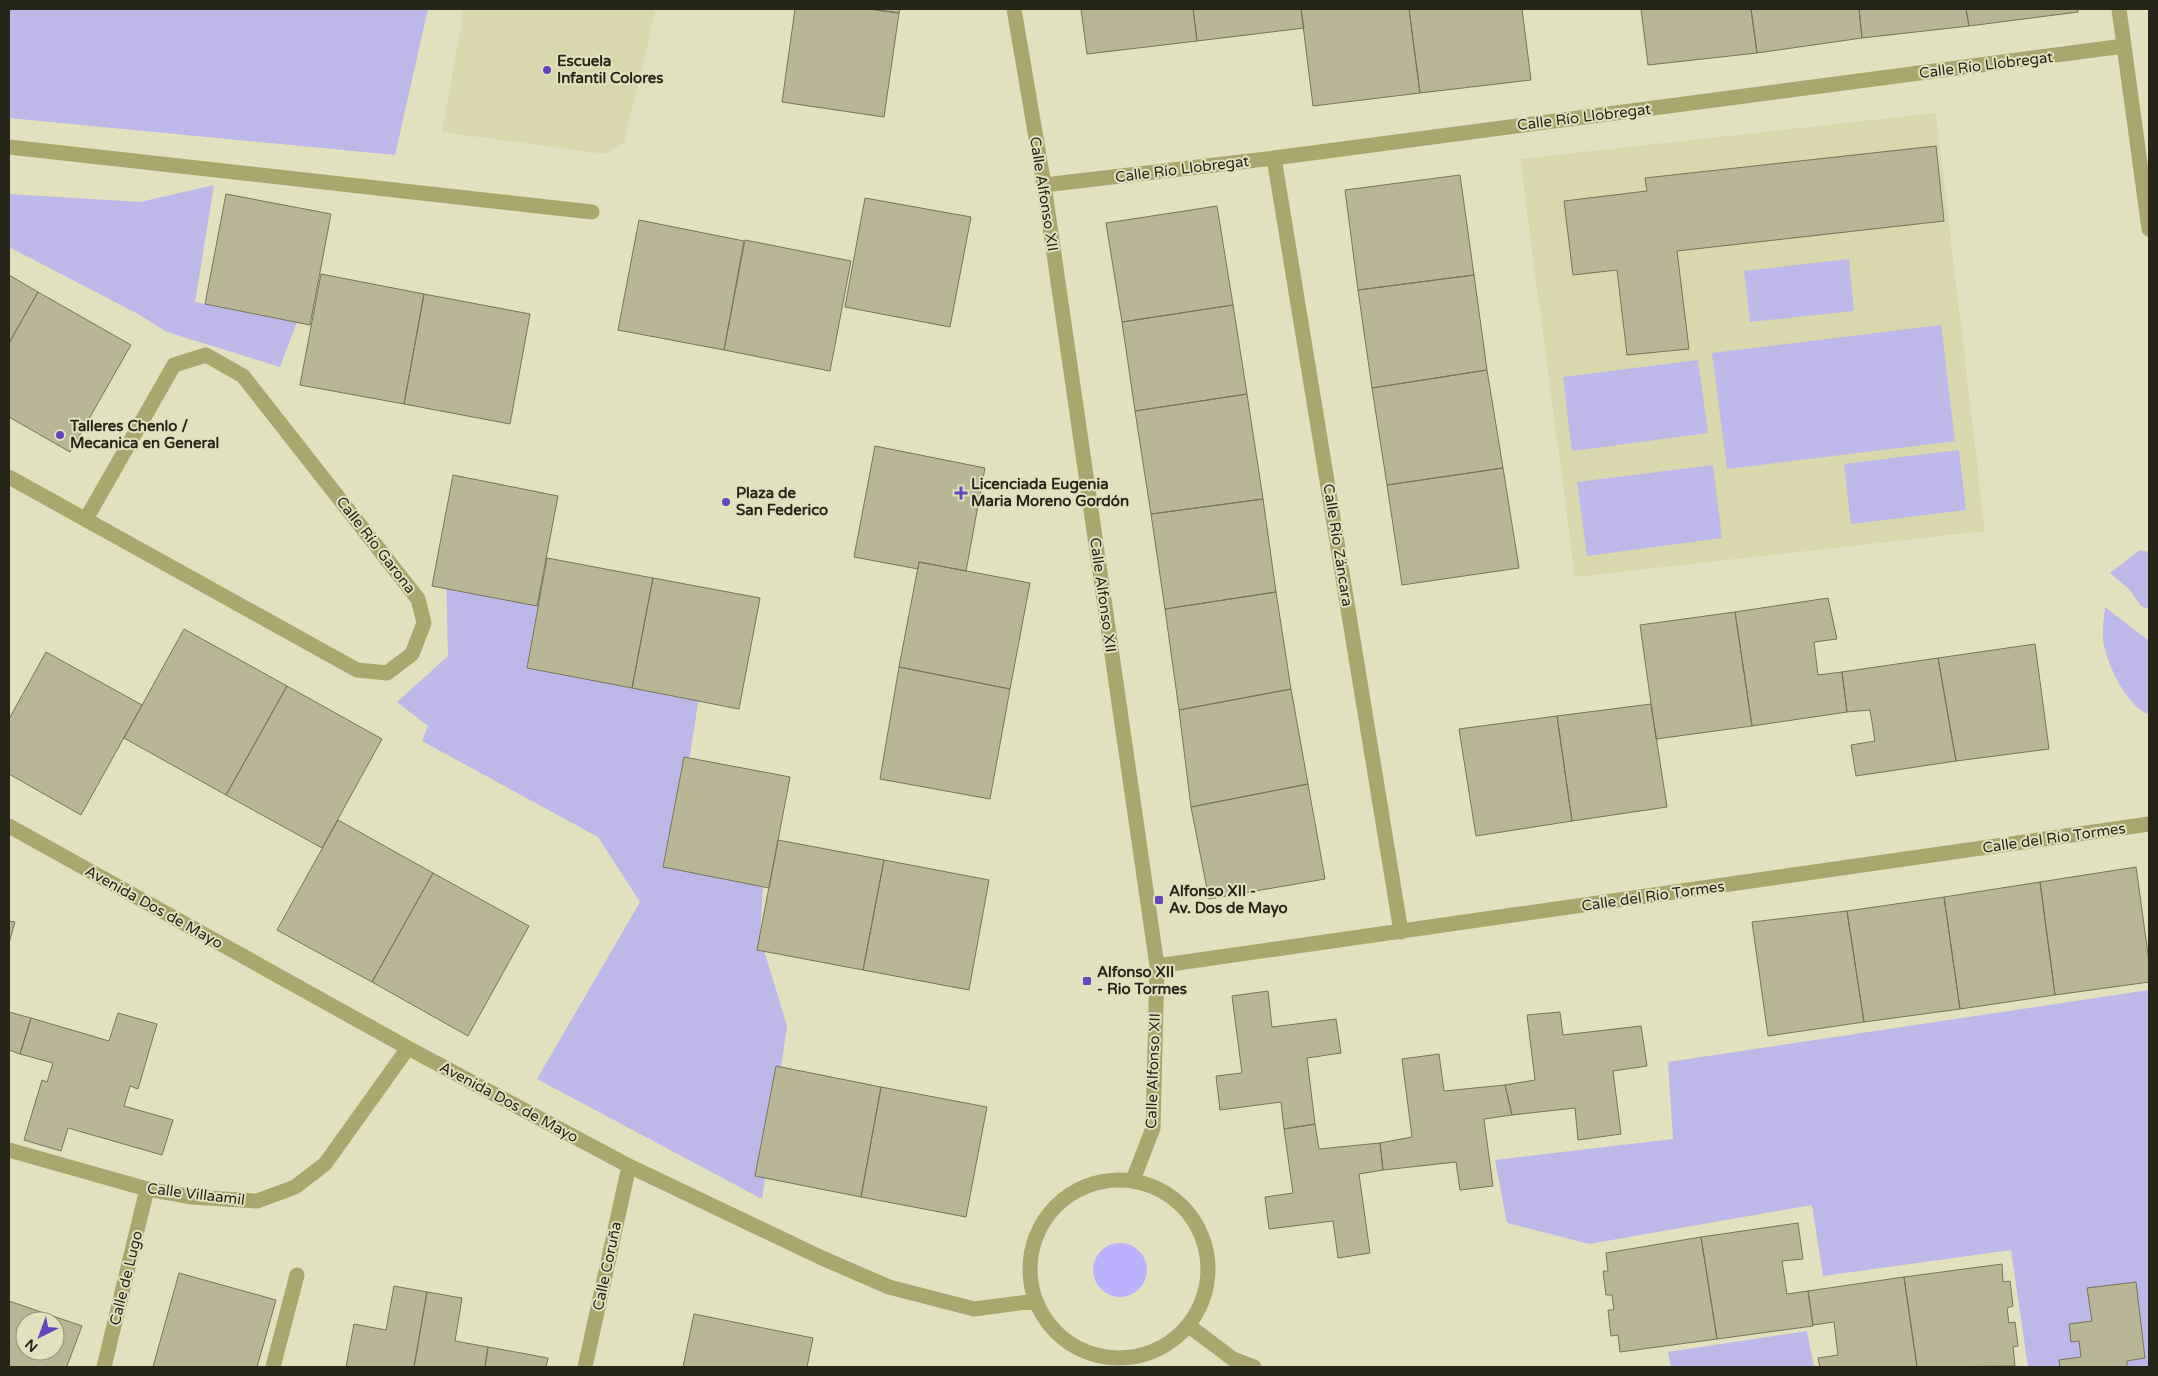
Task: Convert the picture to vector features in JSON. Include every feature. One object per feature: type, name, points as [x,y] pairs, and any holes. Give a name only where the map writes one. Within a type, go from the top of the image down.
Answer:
[{"type":"street","name":"Calle Alfonso XII","points":[[1014,9],[1044,186],[1156,966],[1153,1128],[1133,1180]]},
{"type":"street","points":[[2119,9],[2149,229]]},
{"type":"street","name":"Calle Río Llobregat","points":[[1044,186],[1274,158],[2124,46]]},
{"type":"street","points":[[9,147],[592,212]]},
{"type":"street","name":"Calle Río Záncara","points":[[1274,158],[1402,932]]},
{"type":"street","name":"Calle Río Garona","points":[[9,477],[356,670],[387,673],[412,654],[424,623],[418,599],[243,376],[206,355],[174,365],[86,519]]},
{"type":"street","name":"Calle del Río Tormes","points":[[1156,966],[2149,824]]},
{"type":"street","name":"Avenida Dos de Mayo","points":[[9,826],[408,1048],[629,1166],[822,1258],[889,1287],[974,1309],[1035,1301]]},
{"type":"street","name":"Calle Villaamil","points":[[9,1150],[147,1189],[192,1197],[257,1201],[295,1187],[325,1164],[408,1048]]},
{"type":"street","name":"Calle Coruña","points":[[586,1367],[629,1166]]},
{"type":"street","points":[[1133,1180],[1162,1191],[1187,1210],[1203,1237],[1209,1267],[1204,1298],[1189,1326],[1170,1344],[1145,1356],[1118,1359],[1092,1355],[1068,1343],[1055,1331],[1048,1324],[1035,1301],[1029,1271],[1034,1240],[1049,1212],[1072,1192],[1102,1181],[1133,1180]]},
{"type":"street","name":"Calle de Lugo","points":[[104,1367],[147,1189]]},
{"type":"street","points":[[273,1367],[297,1275]]},
{"type":"street","points":[[1189,1326],[1233,1359],[1254,1367]]},
{"type":"shaded area","points":[[9,9],[428,9],[395,155],[9,118]]},
{"type":"shaded area","name":"Escuela Infantil Colores","points":[[464,9],[656,9],[624,142],[605,154],[442,132]]},
{"type":"shaded area","points":[[1936,113],[1985,531],[1575,577],[1520,159]]},
{"type":"shaded area","points":[[214,185],[195,302],[297,322],[280,367],[167,332],[138,314],[9,247],[9,194],[140,202]]},
{"type":"shaded area","points":[[1849,259],[1854,311],[1750,322],[1744,271]]},
{"type":"shaded area","points":[[1941,325],[1955,441],[1727,469],[1712,353]]},
{"type":"shaded area","points":[[1698,360],[1708,433],[1572,451],[1563,377]]},
{"type":"shaded area","points":[[1959,450],[1966,510],[1851,524],[1844,464]]},
{"type":"shaded area","points":[[1713,465],[1722,538],[1587,556],[1577,482]]},
{"type":"shaded area","points":[[2140,550],[2149,552],[2149,609],[2141,606],[2129,589],[2110,573]]},
{"type":"shaded area","points":[[446,575],[540,593],[543,660],[700,690],[675,852],[764,871],[760,937],[787,1026],[762,1199],[537,1079],[640,902],[598,837],[422,741],[428,726],[397,702],[448,656]]},
{"type":"shaded area","points":[[2105,607],[2149,641],[2149,714],[2133,703],[2125,693],[2108,659],[2103,639]]},
{"type":"shaded area","points":[[2149,990],[2149,1367],[2028,1367],[2011,1250],[1823,1276],[1812,1205],[1589,1244],[1507,1223],[1495,1160],[1673,1139],[1668,1062]]},
{"type":"shaded area","points":[[1115,1243],[1125,1243],[1135,1247],[1143,1255],[1147,1270],[1143,1285],[1135,1293],[1125,1297],[1115,1297],[1105,1293],[1097,1285],[1093,1275],[1093,1265],[1097,1255],[1105,1247]]},
{"type":"shaded area","points":[[1807,1331],[1814,1367],[1671,1367],[1668,1352]]},
{"type":"building","points":[[795,9],[869,9],[899,13],[884,117],[782,102]]},
{"type":"building","points":[[869,9],[900,9],[899,13]]},
{"type":"building","points":[[1081,9],[1193,9],[1197,41],[1087,54]]},
{"type":"building","points":[[1193,9],[1301,9],[1304,28],[1197,41]]},
{"type":"building","points":[[1301,9],[1409,9],[1420,93],[1313,106]]},
{"type":"building","points":[[1409,9],[1522,9],[1531,80],[1420,93]]},
{"type":"building","points":[[1641,9],[1751,9],[1757,53],[1648,65]]},
{"type":"building","points":[[1751,9],[1859,9],[1862,38],[1757,53]]},
{"type":"building","points":[[1859,9],[1966,9],[1969,26],[1862,38]]},
{"type":"building","points":[[1966,9],[2078,9],[2078,12],[1969,26]]},
{"type":"building","points":[[1936,146],[1944,221],[1677,251],[1689,349],[1627,355],[1617,270],[1573,275],[1564,201],[1647,191],[1645,178]]},
{"type":"building","points":[[1460,175],[1474,275],[1358,290],[1345,190]]},
{"type":"building","points":[[226,194],[331,214],[310,325],[205,304]]},
{"type":"building","points":[[865,198],[971,217],[950,327],[845,307]]},
{"type":"building","points":[[1217,206],[1233,305],[1122,322],[1106,223]]},
{"type":"building","points":[[639,220],[744,241],[724,350],[618,330]]},
{"type":"building","points":[[745,240],[851,261],[830,371],[724,350]]},
{"type":"building","points":[[321,274],[424,294],[404,404],[300,385]]},
{"type":"building","points":[[9,275],[38,292],[9,343]]},
{"type":"building","points":[[1474,275],[1487,370],[1372,388],[1358,290]]},
{"type":"building","points":[[38,292],[131,345],[70,452],[9,417],[9,343]]},
{"type":"building","points":[[424,294],[530,314],[510,424],[404,404]]},
{"type":"building","points":[[1233,305],[1247,394],[1135,411],[1122,322]]},
{"type":"building","points":[[1487,370],[1503,468],[1387,485],[1372,388]]},
{"type":"building","points":[[1247,394],[1263,499],[1151,514],[1135,411]]},
{"type":"building","points":[[875,446],[985,468],[966,571],[919,562],[918,569],[854,557]]},
{"type":"building","points":[[1503,468],[1519,568],[1402,585],[1387,485]]},
{"type":"building","points":[[453,475],[558,496],[537,606],[432,586]]},
{"type":"building","points":[[1263,499],[1276,592],[1165,609],[1151,514]]},
{"type":"building","points":[[547,558],[653,578],[632,688],[527,668]]},
{"type":"building","points":[[919,562],[1030,583],[1010,689],[899,667]]},
{"type":"building","points":[[653,578],[760,598],[739,709],[632,688]]},
{"type":"building","points":[[1276,592],[1291,689],[1179,710],[1165,609]]},
{"type":"building","points":[[1828,598],[1837,639],[1814,642],[1818,675],[1842,672],[1847,712],[1752,726],[1735,612]]},
{"type":"building","points":[[1735,612],[1752,726],[1656,739],[1640,625]]},
{"type":"building","points":[[184,629],[287,686],[226,795],[124,738]]},
{"type":"building","points":[[2035,644],[2049,749],[1956,761],[1938,658]]},
{"type":"building","points":[[46,652],[142,705],[81,815],[9,774],[9,719]]},
{"type":"building","points":[[1938,658],[1956,761],[1856,776],[1851,745],[1875,741],[1870,710],[1847,712],[1842,672]]},
{"type":"building","points":[[899,667],[1010,689],[990,799],[880,779]]},
{"type":"building","points":[[287,686],[382,739],[322,848],[226,795]]},
{"type":"building","points":[[1291,689],[1308,784],[1191,807],[1179,710]]},
{"type":"building","points":[[1651,704],[1667,807],[1572,821],[1557,716]]},
{"type":"building","points":[[1557,716],[1572,821],[1476,836],[1459,729]]},
{"type":"building","points":[[684,757],[790,777],[769,888],[663,867]]},
{"type":"building","points":[[1308,784],[1325,879],[1209,899],[1191,807]]},
{"type":"building","points":[[338,820],[433,873],[372,982],[277,930]]},
{"type":"building","points":[[778,840],[884,860],[863,970],[757,950]]},
{"type":"building","points":[[884,860],[989,880],[969,990],[863,970]]},
{"type":"building","points":[[2136,867],[2149,961],[2149,982],[2055,995],[2040,882]]},
{"type":"building","points":[[433,873],[529,926],[468,1036],[372,982]]},
{"type":"building","points":[[2040,882],[2055,995],[1960,1009],[1944,897]]},
{"type":"building","points":[[1944,897],[1960,1009],[1864,1022],[1847,911]]},
{"type":"building","points":[[1847,911],[1864,1022],[1768,1036],[1752,922]]},
{"type":"building","points":[[9,921],[15,922],[9,943]]},
{"type":"building","points":[[1268,991],[1272,1027],[1336,1019],[1341,1053],[1307,1058],[1315,1124],[1284,1129],[1281,1102],[1220,1110],[1216,1076],[1242,1073],[1232,996]]},
{"type":"building","points":[[9,1012],[31,1018],[20,1054],[9,1050]]},
{"type":"building","points":[[1560,1012],[1563,1035],[1641,1026],[1647,1066],[1613,1071],[1621,1134],[1578,1140],[1575,1108],[1512,1115],[1505,1085],[1535,1080],[1527,1015]]},
{"type":"building","points":[[118,1013],[157,1024],[138,1089],[130,1086],[124,1106],[173,1120],[162,1155],[68,1128],[61,1151],[24,1140],[42,1080],[47,1082],[53,1063],[20,1054],[31,1018],[109,1041]]},
{"type":"building","points":[[1439,1054],[1444,1091],[1505,1085],[1512,1115],[1484,1119],[1493,1186],[1460,1190],[1456,1162],[1383,1170],[1380,1143],[1412,1137],[1402,1059]]},
{"type":"building","points":[[776,1066],[881,1087],[861,1197],[755,1176]]},
{"type":"building","points":[[881,1087],[987,1107],[966,1217],[861,1197]]},
{"type":"building","points":[[1315,1124],[1319,1149],[1380,1143],[1383,1170],[1359,1174],[1370,1253],[1338,1258],[1333,1221],[1269,1229],[1265,1197],[1293,1193],[1284,1129]]},
{"type":"building","points":[[1798,1223],[1803,1259],[1782,1261],[1787,1294],[1808,1291],[1813,1326],[1717,1339],[1701,1237]]},
{"type":"building","points":[[1701,1237],[1717,1339],[1620,1352],[1618,1335],[1611,1336],[1608,1310],[1614,1310],[1612,1295],[1606,1295],[1603,1271],[1608,1271],[1606,1253]]},
{"type":"building","points":[[2002,1264],[2003,1282],[2010,1281],[2013,1306],[2007,1308],[2009,1323],[2015,1322],[2018,1346],[2013,1347],[2015,1366],[1917,1367],[1904,1277]]},
{"type":"building","points":[[179,1273],[276,1300],[257,1367],[153,1367]]},
{"type":"building","points":[[1904,1277],[1917,1367],[1820,1367],[1818,1358],[1838,1355],[1834,1322],[1813,1325],[1808,1291]]},
{"type":"building","points":[[2136,1282],[2145,1358],[2127,1361],[2127,1367],[2060,1367],[2059,1360],[2081,1357],[2079,1341],[2071,1342],[2069,1324],[2092,1321],[2087,1288]]},
{"type":"building","points":[[394,1286],[427,1292],[414,1367],[346,1367],[354,1324],[386,1330]]},
{"type":"building","points":[[427,1292],[462,1298],[455,1341],[488,1347],[485,1367],[414,1367]]},
{"type":"building","points":[[9,1301],[38,1311],[15,1311],[15,1361],[65,1361],[65,1320],[82,1326],[67,1366],[69,1367],[9,1367]]},
{"type":"building","points":[[694,1314],[813,1338],[807,1367],[683,1367]]},
{"type":"building","points":[[488,1347],[548,1358],[546,1367],[485,1367]]},
{"type":"place","name":"Escuela Infantil Colores","points":[[547,70]]},
{"type":"place","name":"Talleres Chenlo / Mecanica en General","points":[[60,435]]},
{"type":"place","name":"Licenciada Eugenia Maria Moreno Gordón","points":[[961,493]]},
{"type":"place","name":"Plaza de San Federico","points":[[726,502]]},
{"type":"place","name":"Alfonso XII - Av. Dos de Mayo","points":[[1159,900]]},
{"type":"place","name":"Alfonso XII - Rio Tormes","points":[[1087,981]]}]
